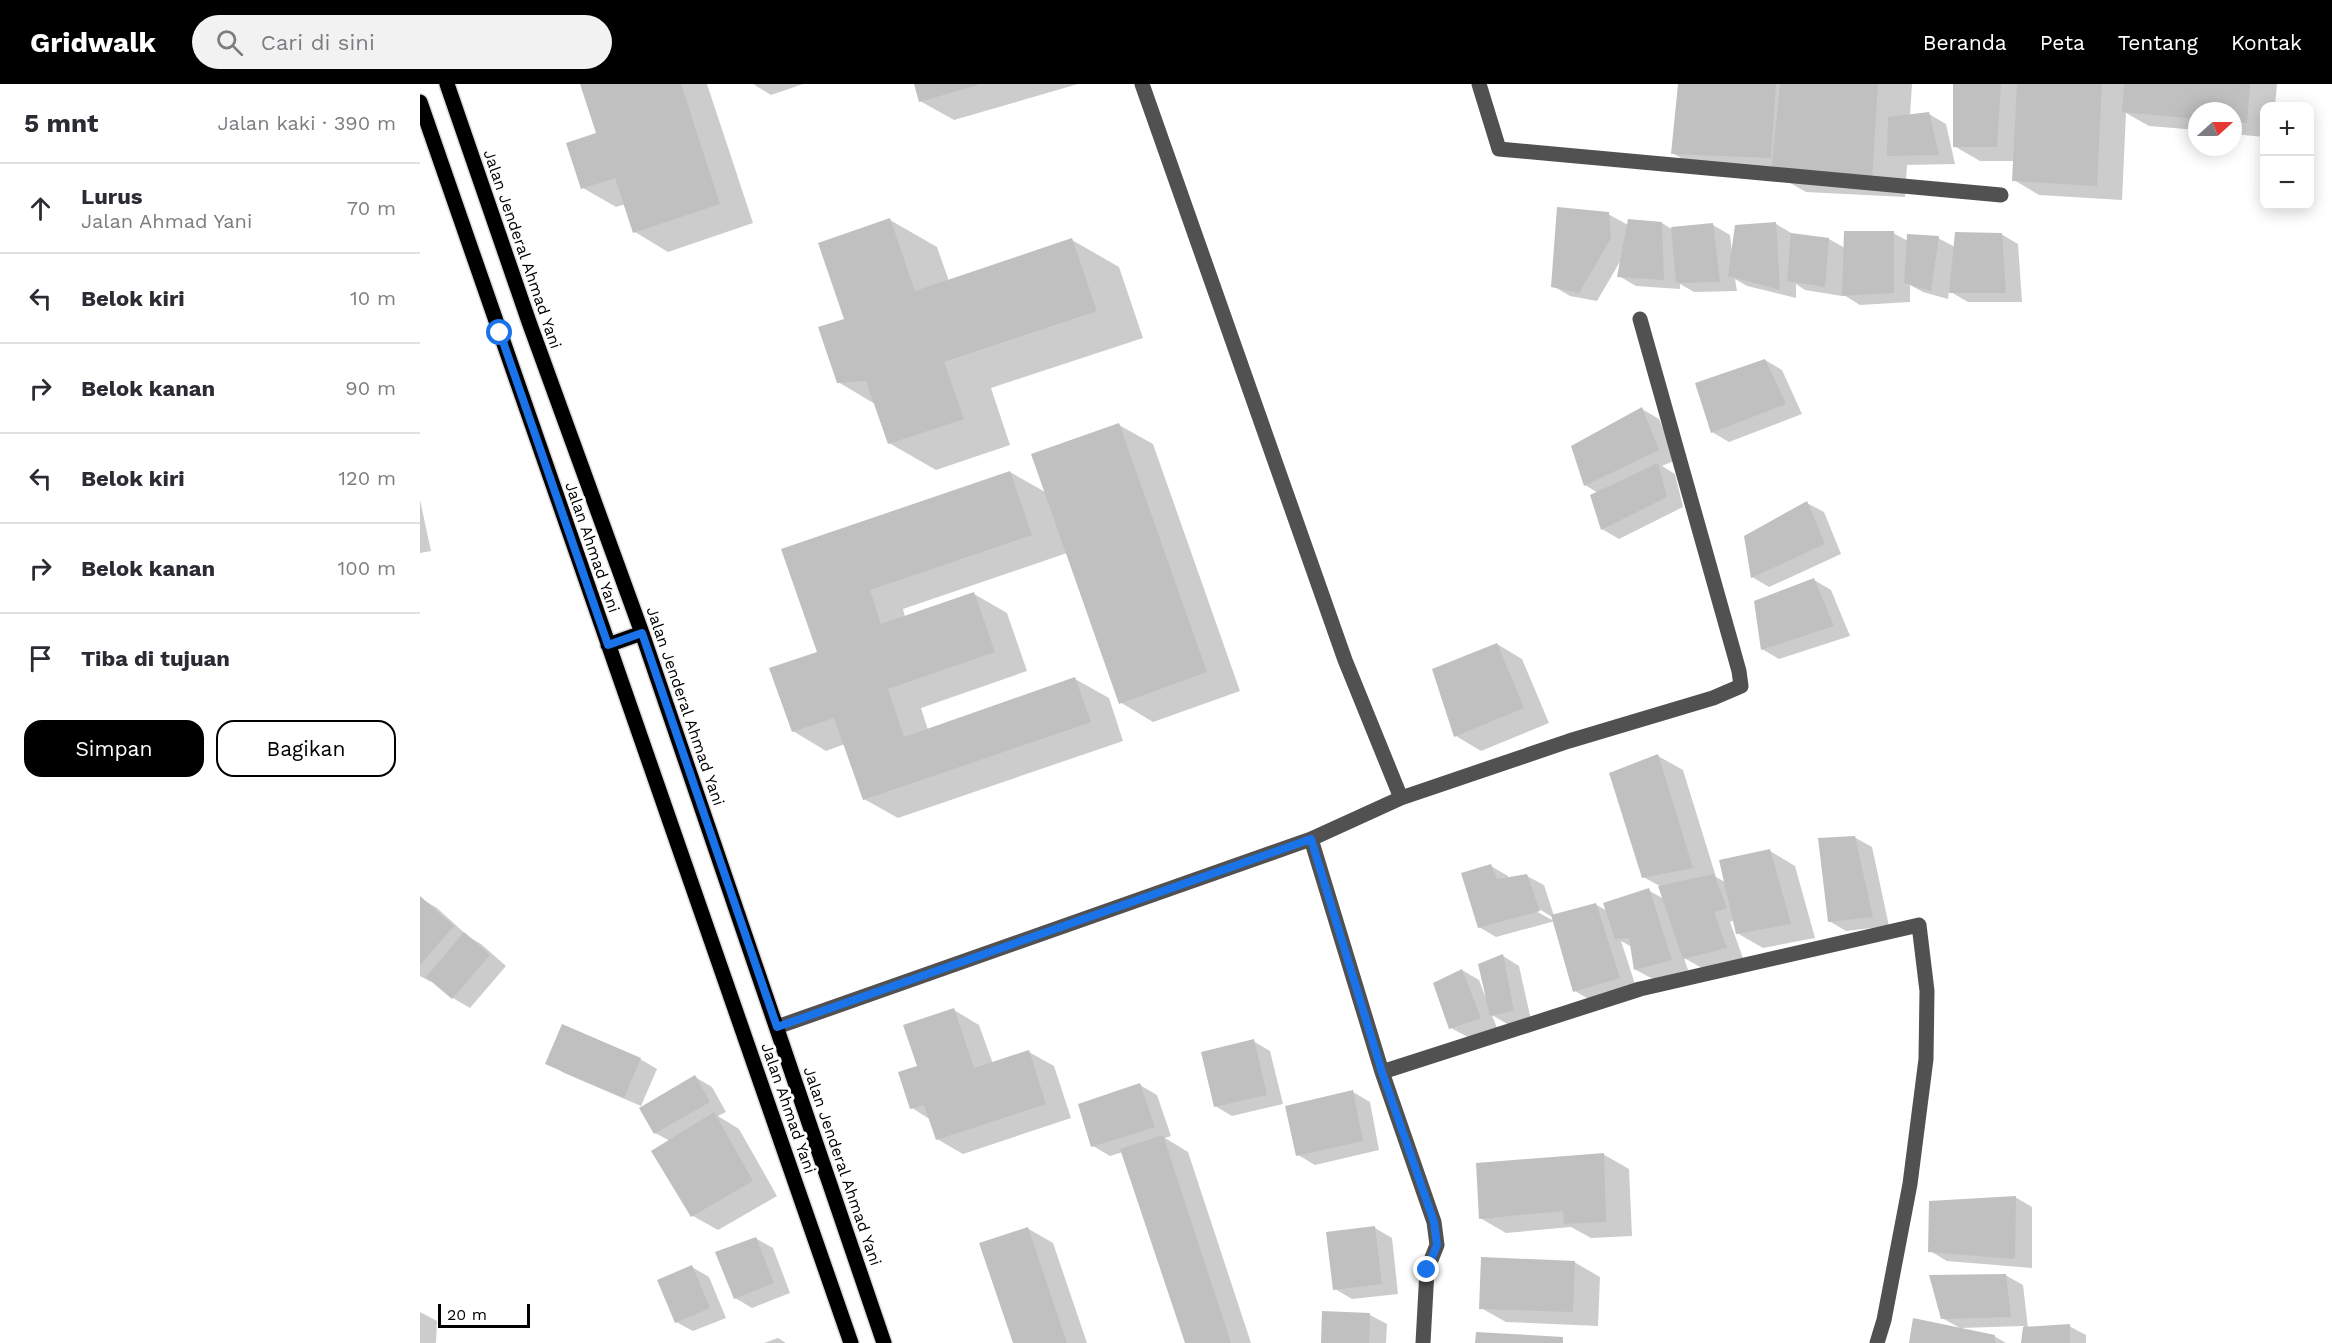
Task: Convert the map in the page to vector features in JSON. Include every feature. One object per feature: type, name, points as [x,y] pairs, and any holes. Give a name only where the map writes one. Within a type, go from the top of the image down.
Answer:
[{"type":"main road","name":"Jalan Jenderal Ahmad Yani","points":[[447,84],[529,322],[642,633],[884,1343]]},
{"type":"main road","name":"Jalan Ahmad Yani","points":[[420,102],[608,645],[645,744],[851,1343]]},
{"type":"main road","points":[[608,645],[642,633]]},
{"type":"street","points":[[1142,84],[1345,660],[1401,798]]},
{"type":"street","points":[[1479,84],[1498,149],[2001,195]]},
{"type":"street","points":[[777,1027],[1311,839],[1401,798],[1569,741],[1702,702],[1741,686],[1739,671],[1640,319]]},
{"type":"street","points":[[1311,839],[1382,1072],[1434,1222],[1437,1245],[1427,1270],[1423,1343]]},
{"type":"street","points":[[1382,1072],[1640,989],[1919,925],[1927,991],[1926,1059],[1910,1184],[1884,1320],[1877,1343]]},
{"type":"building","points":[[580,84],[681,84],[720,204],[633,233],[615,178],[581,189],[566,143],[596,133]]},
{"type":"building","points":[[914,84],[978,84],[978,85],[919,102]]},
{"type":"building","points":[[1678,84],[1776,84],[1771,158],[1671,154]]},
{"type":"building","points":[[1780,84],[1878,84],[1872,178],[1771,173]]},
{"type":"building","points":[[1953,84],[2001,84],[1997,147],[1953,147]]},
{"type":"building","points":[[2017,84],[2102,84],[2097,186],[2012,181]]},
{"type":"building","points":[[2124,84],[2250,84],[2247,123],[2242,123],[2242,102],[2188,102],[2188,118],[2122,112]]},
{"type":"building","points":[[1929,112],[1939,155],[1887,156],[1888,117]]},
{"type":"building","points":[[1557,207],[1609,212],[1611,238],[1579,293],[1551,287]]},
{"type":"building","points":[[890,218],[915,291],[1072,238],[1097,311],[944,362],[964,419],[888,444],[866,381],[837,383],[818,327],[844,319],[818,243]]},
{"type":"building","points":[[1628,219],[1662,222],[1664,280],[1617,277]]},
{"type":"building","points":[[1776,222],[1780,290],[1728,276],[1735,225]]},
{"type":"building","points":[[1713,223],[1720,282],[1676,283],[1671,227]]},
{"type":"building","points":[[1844,231],[1894,231],[1894,293],[1842,296]]},
{"type":"building","points":[[1955,232],[2002,233],[2006,293],[1949,293]]},
{"type":"building","points":[[1791,233],[1829,238],[1825,287],[1787,281]]},
{"type":"building","points":[[1907,234],[1939,236],[1931,291],[1904,283]]},
{"type":"building","points":[[1765,359],[1786,404],[1711,433],[1695,383]]},
{"type":"building","points":[[1642,407],[1659,450],[1584,486],[1571,446]]},
{"type":"building","points":[[1119,423],[1207,672],[1119,704],[1031,454]]},
{"type":"building","points":[[1658,463],[1667,497],[1601,530],[1590,495]]},
{"type":"building","points":[[1010,471],[1032,535],[870,590],[881,624],[974,592],[995,652],[888,689],[904,737],[1075,677],[1091,722],[863,800],[834,718],[792,732],[769,668],[817,652],[781,549]]},
{"type":"building","points":[[1807,501],[1825,544],[1751,578],[1744,536]]},
{"type":"building","points":[[1814,578],[1834,626],[1761,650],[1754,601]]},
{"type":"building","points":[[1497,643],[1524,708],[1454,737],[1432,669]]},
{"type":"building","points":[[1658,754],[1693,868],[1642,878],[1609,773]]},
{"type":"building","points":[[1855,836],[1873,917],[1828,922],[1818,838]]},
{"type":"building","points":[[1770,849],[1791,924],[1736,934],[1719,860]]},
{"type":"building","points":[[1491,864],[1497,879],[1527,874],[1540,911],[1478,928],[1461,873]]},
{"type":"building","points":[[1714,874],[1727,908],[1714,912],[1727,948],[1683,959],[1658,886]]},
{"type":"building","points":[[1649,888],[1672,960],[1634,970],[1629,938],[1615,939],[1603,903]]},
{"type":"building","points":[[420,896],[454,926],[420,965]]},
{"type":"building","points":[[1596,903],[1620,978],[1573,992],[1551,915]]},
{"type":"building","points":[[464,932],[490,955],[452,999],[426,977]]},
{"type":"building","points":[[1503,954],[1514,1011],[1490,1016],[1478,964]]},
{"type":"building","points":[[1462,969],[1481,1018],[1449,1029],[1433,983]]},
{"type":"building","points":[[954,1008],[974,1068],[1029,1050],[1046,1104],[936,1140],[924,1105],[910,1109],[898,1072],[917,1066],[903,1025]]},
{"type":"building","points":[[562,1024],[641,1058],[624,1098],[545,1064]]},
{"type":"building","points":[[1254,1039],[1267,1095],[1214,1107],[1201,1052]]},
{"type":"building","points":[[695,1075],[710,1102],[654,1134],[639,1108]]},
{"type":"building","points":[[1140,1083],[1155,1127],[1091,1147],[1078,1104]]},
{"type":"building","points":[[1353,1090],[1363,1141],[1296,1156],[1285,1106]]},
{"type":"building","points":[[714,1112],[753,1181],[691,1217],[651,1151]]},
{"type":"building","points":[[1163,1135],[1231,1343],[1185,1343],[1120,1149]]},
{"type":"building","points":[[1604,1153],[1606,1222],[1564,1224],[1563,1211],[1479,1219],[1476,1163]]},
{"type":"building","points":[[2016,1196],[2015,1259],[1928,1252],[1929,1201]]},
{"type":"building","points":[[1375,1226],[1382,1284],[1333,1290],[1326,1232]]},
{"type":"building","points":[[1028,1227],[1067,1343],[1013,1343],[979,1243]]},
{"type":"building","points":[[756,1237],[774,1283],[734,1299],[715,1252]]},
{"type":"building","points":[[1481,1257],[1575,1261],[1573,1312],[1479,1309]]},
{"type":"building","points":[[692,1265],[710,1308],[675,1323],[657,1280]]},
{"type":"building","points":[[2006,1274],[2011,1317],[1941,1319],[1929,1275]]},
{"type":"building","points":[[1322,1311],[1370,1313],[1369,1343],[1321,1343]]},
{"type":"building","points":[[1913,1318],[1995,1335],[1995,1343],[1909,1343]]},
{"type":"building","points":[[2070,1324],[2070,1343],[2021,1343],[2023,1327]]},
{"type":"building","points":[[1476,1332],[1563,1337],[1563,1343],[1475,1343]]},
{"type":"route","points":[[500,333],[608,645],[642,633],[777,1027],[1311,839],[1382,1072],[1434,1222],[1437,1245],[1427,1270]]}]
